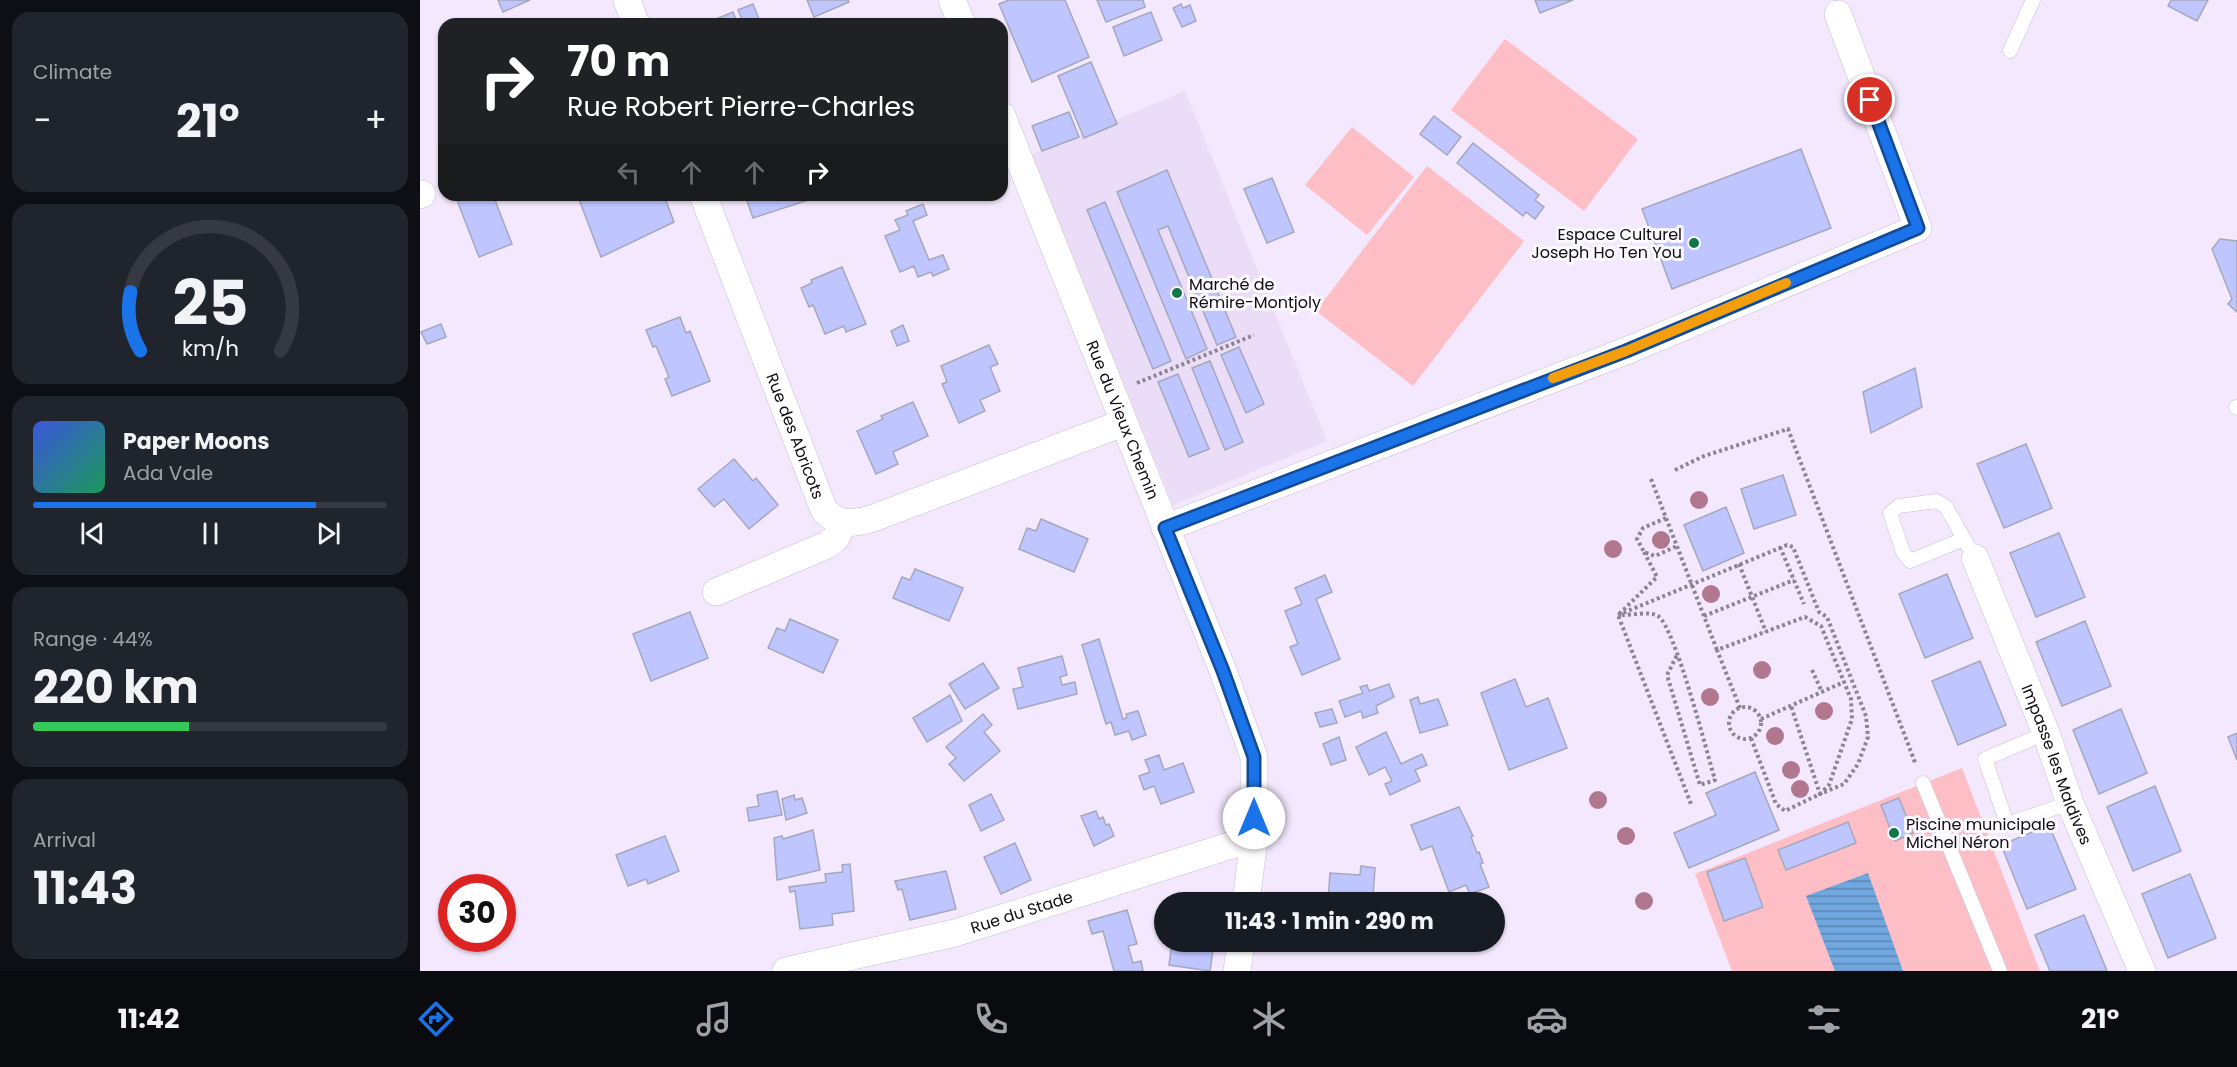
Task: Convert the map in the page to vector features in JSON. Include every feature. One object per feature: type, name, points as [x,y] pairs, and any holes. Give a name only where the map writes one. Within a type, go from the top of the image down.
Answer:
[{"type":"street","points":[[627,0],[634,18]]},
{"type":"street","points":[[952,0],[960,18]]},
{"type":"street","points":[[1165,528],[1626,351],[1918,228],[1840,7]]},
{"type":"street","name":"Rue du Vieux Chemin","points":[[1008,131],[1223,671],[1254,757],[1254,838],[1247,892]]},
{"type":"street","name":"Rue des Abricots","points":[[705,201],[824,510],[834,520],[843,523]]},
{"type":"street","points":[[716,592],[827,545],[837,538],[843,523],[871,519],[1123,423]]},
{"type":"street","name":"Impasse les Maldives","points":[[1969,548],[2046,733],[2070,803],[2142,971]]},
{"type":"street","name":"Rue du Stade","points":[[786,971],[955,933],[1254,838]]},
{"type":"street","points":[[1237,971],[1240,952]]},
{"type":"lane","points":[[2010,51],[2032,0]]},
{"type":"lane","points":[[1937,501],[1946,507],[1969,548],[1910,561],[1903,552],[1890,513],[1899,506],[1937,501]]},
{"type":"lane","points":[[2046,733],[1985,759],[2007,824],[2070,803]]},
{"type":"lane","points":[[1923,783],[2000,971]]},
{"type":"path","points":[[1113,396],[1129,385],[1254,335]]},
{"type":"path","points":[[1675,470],[1704,456],[1788,429],[1923,783]]},
{"type":"path","points":[[1651,479],[1740,708]]},
{"type":"path","points":[[1618,615],[1657,577],[1638,538],[1643,528],[1666,518]]},
{"type":"path","points":[[1618,615],[1787,544],[1793,547],[1819,612],[1827,617],[1866,716],[1868,736],[1858,764],[1844,784],[1785,811],[1776,804],[1750,738]]},
{"type":"path","points":[[1644,552],[1655,556],[1677,546]]},
{"type":"path","points":[[1780,547],[1803,604]]},
{"type":"path","points":[[1739,564],[1766,632]]},
{"type":"path","points":[[1704,616],[1794,579]]},
{"type":"path","points":[[1618,615],[1655,614],[1665,621],[1677,655],[1715,780],[1700,785],[1667,675],[1677,655]]},
{"type":"path","points":[[1618,615],[1691,804]]},
{"type":"path","points":[[1717,650],[1805,617],[1821,626],[1851,699],[1852,719],[1829,784],[1820,794]]},
{"type":"path","points":[[1812,670],[1822,692]]},
{"type":"path","points":[[1761,719],[1844,682]]},
{"type":"path","points":[[1791,706],[1820,794]]},
{"type":"path","points":[[1740,708],[1751,708],[1761,719],[1760,729],[1750,738],[1738,737],[1731,730],[1730,719],[1740,708]]},
{"type":"shaded area","points":[[1505,39],[1638,139],[1584,211],[1451,110]]},
{"type":"shaded area","name":"Marché de Rémire-Montjoly","points":[[1185,91],[1327,441],[1173,505],[1031,155]]},
{"type":"shaded area","points":[[1352,127],[1414,177],[1367,235],[1305,185]]},
{"type":"shaded area","points":[[1427,166],[1524,241],[1413,386],[1316,311]]},
{"type":"shaded area","name":"Piscine municipale Michel Néron","points":[[1962,768],[2040,971],[1732,971],[1695,874]]},
{"type":"water","points":[[1868,873],[1903,971],[1835,971],[1806,896]]},
{"type":"building","points":[[498,0],[530,0],[503,12]]},
{"type":"building","points":[[807,0],[848,0],[849,2],[814,17]]},
{"type":"building","points":[[1009,0],[1065,0],[1089,57],[1032,82],[1008,25],[1008,18],[1005,18],[999,4]]},
{"type":"building","points":[[1097,0],[1143,0],[1145,7],[1106,22]]},
{"type":"building","points":[[1535,0],[1573,0],[1540,13]]},
{"type":"building","points":[[2171,0],[2208,0],[2197,21],[2168,6]]},
{"type":"building","points":[[753,4],[759,18],[741,18],[738,10]]},
{"type":"building","points":[[1181,4],[1183,8],[1190,5],[1196,21],[1182,27],[1173,8]]},
{"type":"building","points":[[733,12],[736,18],[718,18]]},
{"type":"building","points":[[1151,12],[1162,40],[1124,56],[1113,27]]},
{"type":"building","points":[[1091,62],[1117,124],[1084,138],[1058,76]]},
{"type":"building","points":[[1069,112],[1079,137],[1042,151],[1032,126]]},
{"type":"building","points":[[1434,116],[1461,137],[1447,155],[1420,134]]},
{"type":"building","points":[[1473,143],[1539,195],[1535,200],[1544,207],[1535,219],[1526,212],[1523,216],[1457,163]]},
{"type":"building","points":[[1801,149],[1831,228],[1672,289],[1642,209]]},
{"type":"building","points":[[1167,170],[1236,337],[1217,345],[1168,226],[1158,230],[1207,349],[1186,359],[1117,192]]},
{"type":"building","points":[[1272,178],[1294,232],[1267,243],[1244,189]]},
{"type":"building","points":[[457,201],[495,201],[512,244],[479,257]]},
{"type":"building","points":[[580,201],[666,201],[674,222],[601,257]]},
{"type":"building","points":[[747,201],[805,201],[753,218]]},
{"type":"building","points":[[1105,202],[1171,361],[1153,369],[1087,210]]},
{"type":"building","points":[[923,204],[927,215],[913,221],[929,260],[943,255],[949,269],[933,276],[931,272],[918,277],[914,266],[900,272],[885,236],[900,230],[895,220],[908,215],[906,211]]},
{"type":"building","points":[[2220,239],[2237,241],[2237,312],[2228,304],[2232,299],[2212,249]]},
{"type":"building","points":[[842,267],[866,324],[846,332],[844,326],[825,334],[813,305],[809,307],[801,288],[812,283],[811,280]]},
{"type":"building","points":[[680,317],[686,333],[690,331],[710,381],[672,396],[665,379],[669,377],[656,346],[653,347],[646,330]]},
{"type":"building","points":[[441,324],[446,337],[427,344],[421,332]]},
{"type":"building","points":[[903,325],[909,341],[897,346],[891,331]]},
{"type":"building","points":[[989,345],[998,364],[990,367],[1000,391],[980,400],[985,411],[959,423],[942,384],[947,382],[941,366]]},
{"type":"building","points":[[1239,347],[1264,404],[1246,413],[1221,355]]},
{"type":"building","points":[[1210,361],[1243,442],[1225,450],[1192,368]]},
{"type":"building","points":[[1915,368],[1922,407],[1871,433],[1863,392]]},
{"type":"building","points":[[1178,374],[1209,449],[1189,457],[1158,382]]},
{"type":"building","points":[[913,402],[928,436],[893,452],[898,464],[876,474],[857,431],[883,419],[881,416]]},
{"type":"building","points":[[2026,444],[2052,508],[2004,528],[1977,464]]},
{"type":"building","points":[[734,459],[753,481],[756,478],[778,505],[749,529],[724,499],[714,507],[698,489]]},
{"type":"building","points":[[1783,475],[1796,515],[1754,529],[1741,489]]},
{"type":"building","points":[[1726,507],[1744,553],[1703,571],[1684,525]]},
{"type":"building","points":[[1041,519],[1088,539],[1074,572],[1019,549],[1027,528],[1036,531]]},
{"type":"building","points":[[2059,533],[2085,597],[2036,617],[2010,553]]},
{"type":"building","points":[[915,569],[963,588],[949,621],[893,598],[902,577],[910,580]]},
{"type":"building","points":[[1947,574],[1973,638],[1925,658],[1899,594]]},
{"type":"building","points":[[1325,575],[1332,592],[1316,599],[1340,659],[1302,675],[1290,647],[1298,644],[1285,611],[1302,604],[1295,588]]},
{"type":"building","points":[[690,612],[708,658],[651,681],[633,634]]},
{"type":"building","points":[[790,619],[838,640],[823,673],[768,648],[777,628],[785,631]]},
{"type":"building","points":[[2085,621],[2111,686],[2062,706],[2036,642]]},
{"type":"building","points":[[1099,639],[1123,719],[1127,718],[1126,714],[1138,711],[1146,735],[1132,740],[1129,731],[1115,735],[1111,722],[1106,724],[1082,645]]},
{"type":"building","points":[[1062,656],[1067,675],[1060,677],[1062,685],[1075,682],[1077,694],[1018,709],[1013,689],[1023,687],[1018,668]]},
{"type":"building","points":[[1980,661],[2006,725],[1958,745],[1932,681]]},
{"type":"building","points":[[983,663],[999,688],[965,709],[949,684]]},
{"type":"building","points":[[1515,679],[1526,707],[1548,698],[1567,748],[1509,770],[1481,693]]},
{"type":"building","points":[[1389,684],[1394,697],[1376,706],[1378,713],[1363,718],[1361,711],[1345,717],[1339,701],[1363,693],[1360,687],[1367,685],[1369,691]]},
{"type":"building","points":[[950,695],[962,721],[927,742],[913,718]]},
{"type":"building","points":[[1418,697],[1420,704],[1438,699],[1448,725],[1420,733],[1410,700]]},
{"type":"building","points":[[1332,709],[1337,723],[1320,727],[1315,713]]},
{"type":"building","points":[[2121,709],[2147,773],[2099,794],[2073,730]]},
{"type":"building","points":[[983,714],[992,725],[984,732],[1000,751],[964,781],[949,764],[956,758],[946,747]]},
{"type":"building","points":[[1386,732],[1401,764],[1422,754],[1427,765],[1415,770],[1420,781],[1390,795],[1385,784],[1392,781],[1385,767],[1369,775],[1356,747]]},
{"type":"building","points":[[2237,733],[2237,760],[2228,737]]},
{"type":"building","points":[[1339,737],[1346,760],[1331,765],[1323,744]]},
{"type":"building","points":[[1159,755],[1164,770],[1183,763],[1194,792],[1161,804],[1154,786],[1144,790],[1139,776],[1150,772],[1145,760]]},
{"type":"building","points":[[1755,772],[1779,830],[1689,868],[1674,833],[1716,815],[1706,793]]},
{"type":"building","points":[[2155,786],[2181,851],[2133,871],[2107,807]]},
{"type":"building","points":[[777,791],[782,815],[749,821],[747,808],[759,806],[757,795]]},
{"type":"building","points":[[991,794],[1004,820],[981,831],[969,805]]},
{"type":"building","points":[[794,795],[795,800],[802,798],[807,813],[786,820],[782,799]]},
{"type":"building","points":[[1899,798],[1913,833],[1895,841],[1881,805]]},
{"type":"building","points":[[1459,807],[1473,836],[1471,837],[1477,853],[1479,852],[1483,863],[1480,864],[1489,887],[1469,892],[1466,885],[1449,892],[1432,846],[1421,850],[1411,825]]},
{"type":"building","points":[[1096,811],[1099,819],[1103,817],[1106,825],[1109,824],[1114,836],[1094,846],[1081,816]]},
{"type":"building","points":[[1848,822],[1856,843],[1786,870],[1778,850]]},
{"type":"building","points":[[2049,825],[2076,889],[2027,909],[2001,845]]},
{"type":"building","points":[[813,830],[820,870],[777,880],[774,838],[782,836],[783,839]]},
{"type":"building","points":[[665,836],[679,871],[648,884],[646,879],[628,886],[616,855]]},
{"type":"building","points":[[1015,843],[1031,880],[1001,894],[984,857]]},
{"type":"building","points":[[1745,858],[1763,907],[1724,921],[1707,872]]},
{"type":"building","points":[[850,864],[854,911],[832,914],[833,925],[800,929],[795,891],[790,892],[789,887],[826,882],[825,874],[843,872],[842,865]]},
{"type":"building","points":[[1361,866],[1375,868],[1373,892],[1329,892],[1330,873],[1360,875]]},
{"type":"building","points":[[946,871],[956,909],[910,920],[902,889],[898,890],[895,881]]},
{"type":"building","points":[[2190,874],[2216,938],[2168,958],[2142,894]]},
{"type":"building","points":[[1127,910],[1137,944],[1128,946],[1133,963],[1141,961],[1143,971],[1114,971],[1103,931],[1092,934],[1088,921]]},
{"type":"building","points":[[2084,915],[2107,971],[2050,971],[2035,935]]},
{"type":"building","points":[[1171,952],[1213,952],[1210,971],[1169,965]]},
{"type":"slow traffic","points":[[1553,378],[1626,351],[1786,283]]},
{"type":"place","name":"Espace Culturel Joseph Ho Ten You","points":[[1694,243]]},
{"type":"place","name":"Marché de Rémire-Montjoly","points":[[1177,293]]},
{"type":"place","name":"Piscine municipale Michel Néron","points":[[1894,833]]},
{"type":"route","points":[[1254,818],[1254,757],[1223,671],[1165,528],[1626,351],[1918,228],[1870,100]]}]
